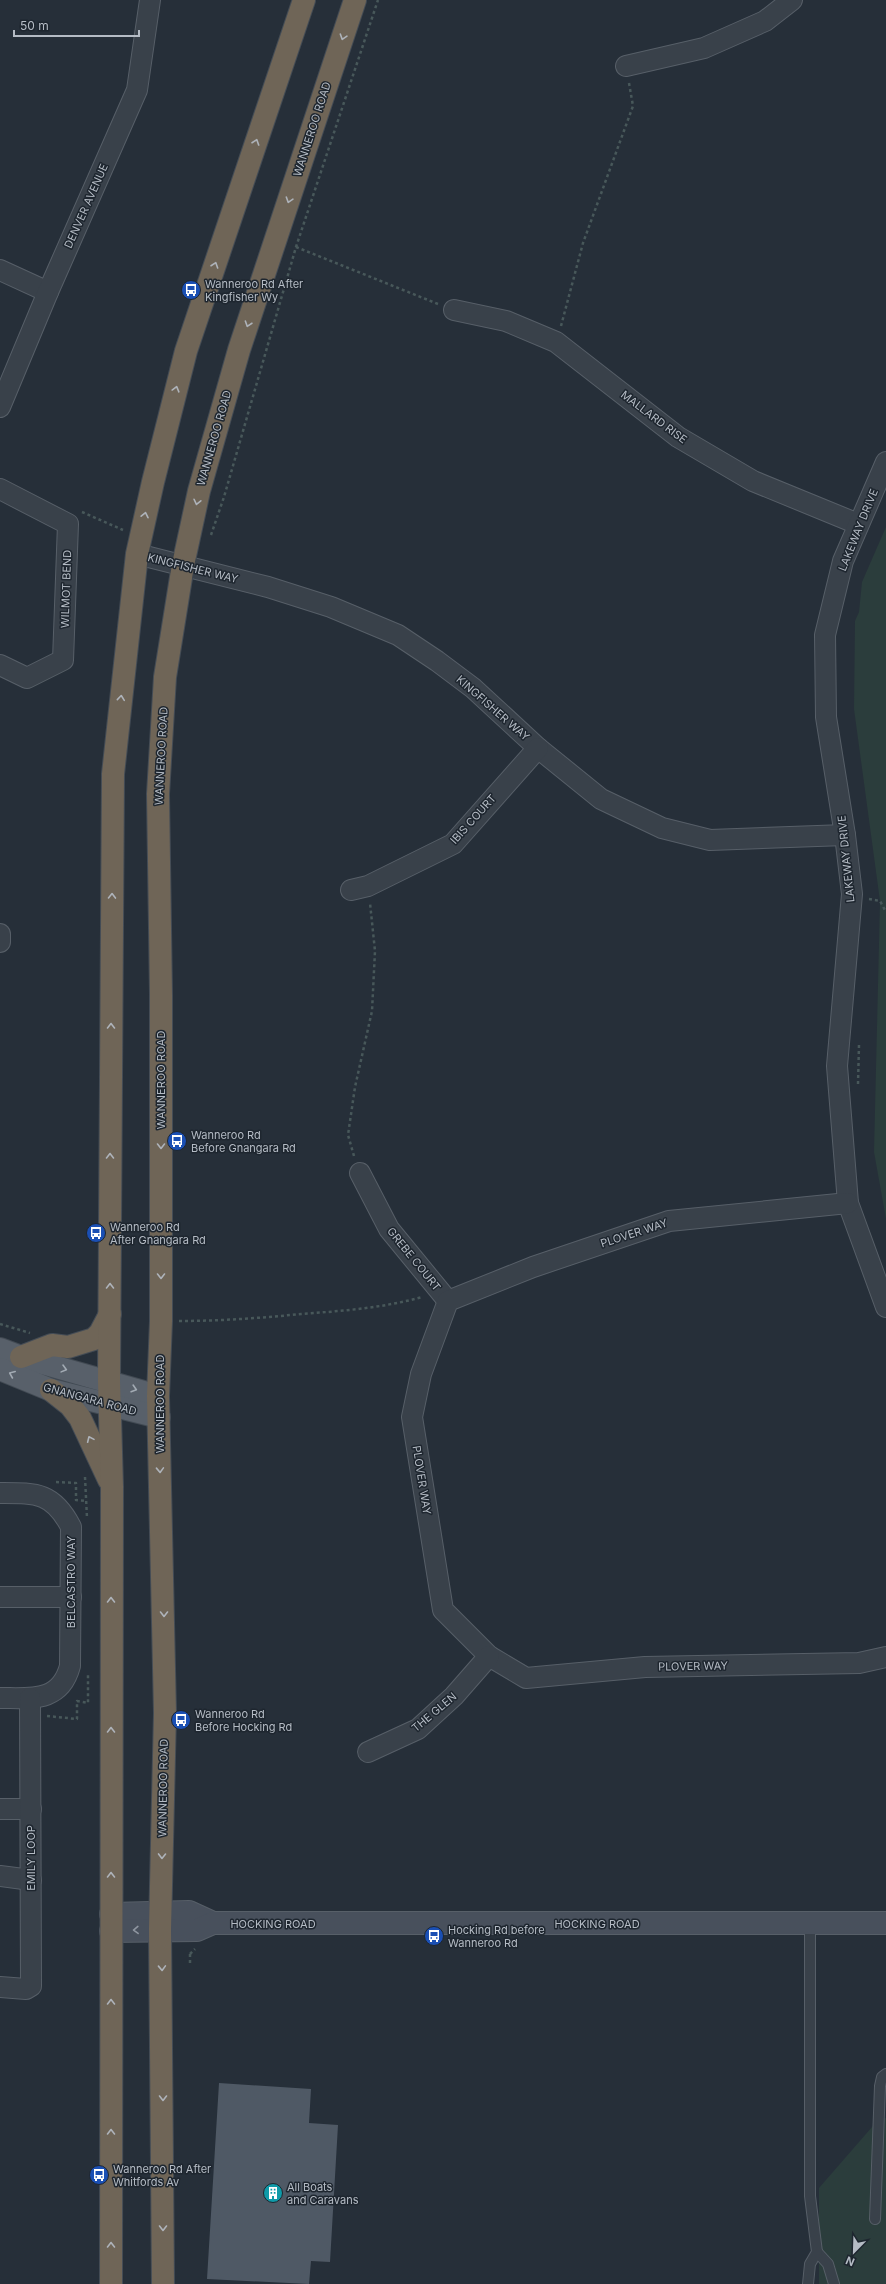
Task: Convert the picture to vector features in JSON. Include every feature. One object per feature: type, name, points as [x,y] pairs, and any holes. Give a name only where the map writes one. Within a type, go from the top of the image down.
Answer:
[{"type":"highway","points":[[111,2284],[112,1487],[109,1381],[113,774],[138,554],[153,482],[186,351],[304,0]]},
{"type":"highway","name":"WANNEROO ROAD","points":[[163,2284],[160,1921],[164,1713],[159,1406],[161,1321],[162,995],[158,794],[165,677],[183,565],[199,491],[238,350],[355,0]]},
{"type":"highway","points":[[21,1357],[52,1345],[68,1347],[94,1339],[100,1333],[110,1313]]},
{"type":"highway","points":[[50,1390],[70,1405],[80,1418],[112,1487]]},
{"type":"main road","name":"GNANGARA ROAD","points":[[0,1349],[21,1357],[109,1381],[159,1406]]},
{"type":"main road","name":"GNANGARA ROAD","points":[[0,1369],[50,1390],[110,1404],[159,1406]]},
{"type":"street","name":"DENVER AVENUE","points":[[0,407],[48,292],[138,90],[150,0]]},
{"type":"street","points":[[626,66],[704,48],[765,21],[792,0]]},
{"type":"street","points":[[0,270],[48,292]]},
{"type":"street","name":"MALLARD RISE","points":[[454,310],[506,321],[556,342],[678,437],[753,481],[858,524]]},
{"type":"street","name":"LAKEWAY DRIVE","points":[[886,462],[843,561],[825,635],[826,717],[845,835],[852,894],[836,1066],[848,1202],[886,1307]]},
{"type":"street","name":"WILMOT BEND","points":[[0,489],[68,524],[63,660],[27,678],[0,665]]},
{"type":"street","name":"KINGFISHER WAY","points":[[138,554],[268,587],[331,607],[398,635],[437,660],[473,688],[538,748],[601,799],[662,828],[710,840],[845,835]]},
{"type":"street","name":"IBIS COURT","points":[[359,888],[453,844],[538,748]]},
{"type":"street","points":[[0,934],[0,942]]},
{"type":"street","name":"GREBE COURT","points":[[360,1173],[389,1229],[444,1296]]},
{"type":"street","name":"PLOVER WAY","points":[[848,1202],[669,1221],[444,1296],[421,1374],[412,1417],[443,1610],[489,1656],[526,1678],[645,1667],[859,1663],[886,1657]]},
{"type":"street","name":"BELCASTRO WAY","points":[[0,1493],[28,1493],[48,1499],[63,1511],[71,1527],[70,1666],[68,1675],[59,1689],[39,1698],[30,1706]]},
{"type":"street","points":[[0,1598],[71,1597]]},
{"type":"street","name":"THE GLEN","points":[[368,1752],[418,1729],[454,1696],[489,1656]]},
{"type":"street","points":[[0,1698],[30,1706]]},
{"type":"street","name":"EMILY LOOP","points":[[0,1987],[26,1989],[31,1986],[30,1706]]},
{"type":"street","points":[[0,1809],[31,1809]]},
{"type":"street","points":[[0,1876],[31,1880]]},
{"type":"street","name":"HOCKING ROAD","points":[[111,1922],[160,1921],[189,1912],[213,1923],[886,1923]]},
{"type":"lane","points":[[810,1923],[810,2196],[817,2252],[828,2264],[834,2284]]},
{"type":"lane","points":[[875,2219],[880,2086],[882,2077],[886,2074]]},
{"type":"lane","points":[[808,2284],[810,2264],[817,2252]]},
{"type":"path","points":[[211,535],[224,497],[296,248],[378,0]]},
{"type":"path","points":[[556,342],[583,242],[633,106],[626,66]]},
{"type":"path","points":[[277,237],[296,248],[454,310]]},
{"type":"path","points":[[359,888],[376,951],[372,1011],[355,1087],[348,1135],[360,1173]]},
{"type":"path","points":[[161,1321],[255,1318],[339,1311],[394,1305],[444,1296]]},
{"type":"path","points":[[30,1706],[78,1719],[77,1701],[88,1703]]},
{"type":"path","points":[[190,1954],[190,1964]]},
{"type":"shaded area","points":[[886,527],[886,1219],[874,1152],[880,901],[854,709],[855,621],[859,612],[862,582]]},
{"type":"shaded area","points":[[886,2118],[886,2284],[819,2284],[819,2188],[879,2119]]},
{"type":"building","name":"All Boats and Caravans","points":[[219,2083],[311,2089],[309,2123],[338,2125],[330,2262],[311,2261],[309,2284],[207,2279]]},
{"type":"place","name":"Wanneroo Rd After Kingfisher Wy","points":[[191,290]]},
{"type":"place","name":"Wanneroo Rd Before Gnangara Rd","points":[[177,1141]]},
{"type":"place","name":"Wanneroo Rd After Gnangara Rd","points":[[96,1233]]},
{"type":"place","name":"Wanneroo Rd Before Hocking Rd","points":[[181,1720]]},
{"type":"place","name":"Hocking Rd before Wanneroo Rd","points":[[434,1936]]},
{"type":"place","name":"Wanneroo Rd After Whitfords Av","points":[[99,2175]]},
{"type":"place","name":"All Boats and Caravans","points":[[273,2193]]}]
